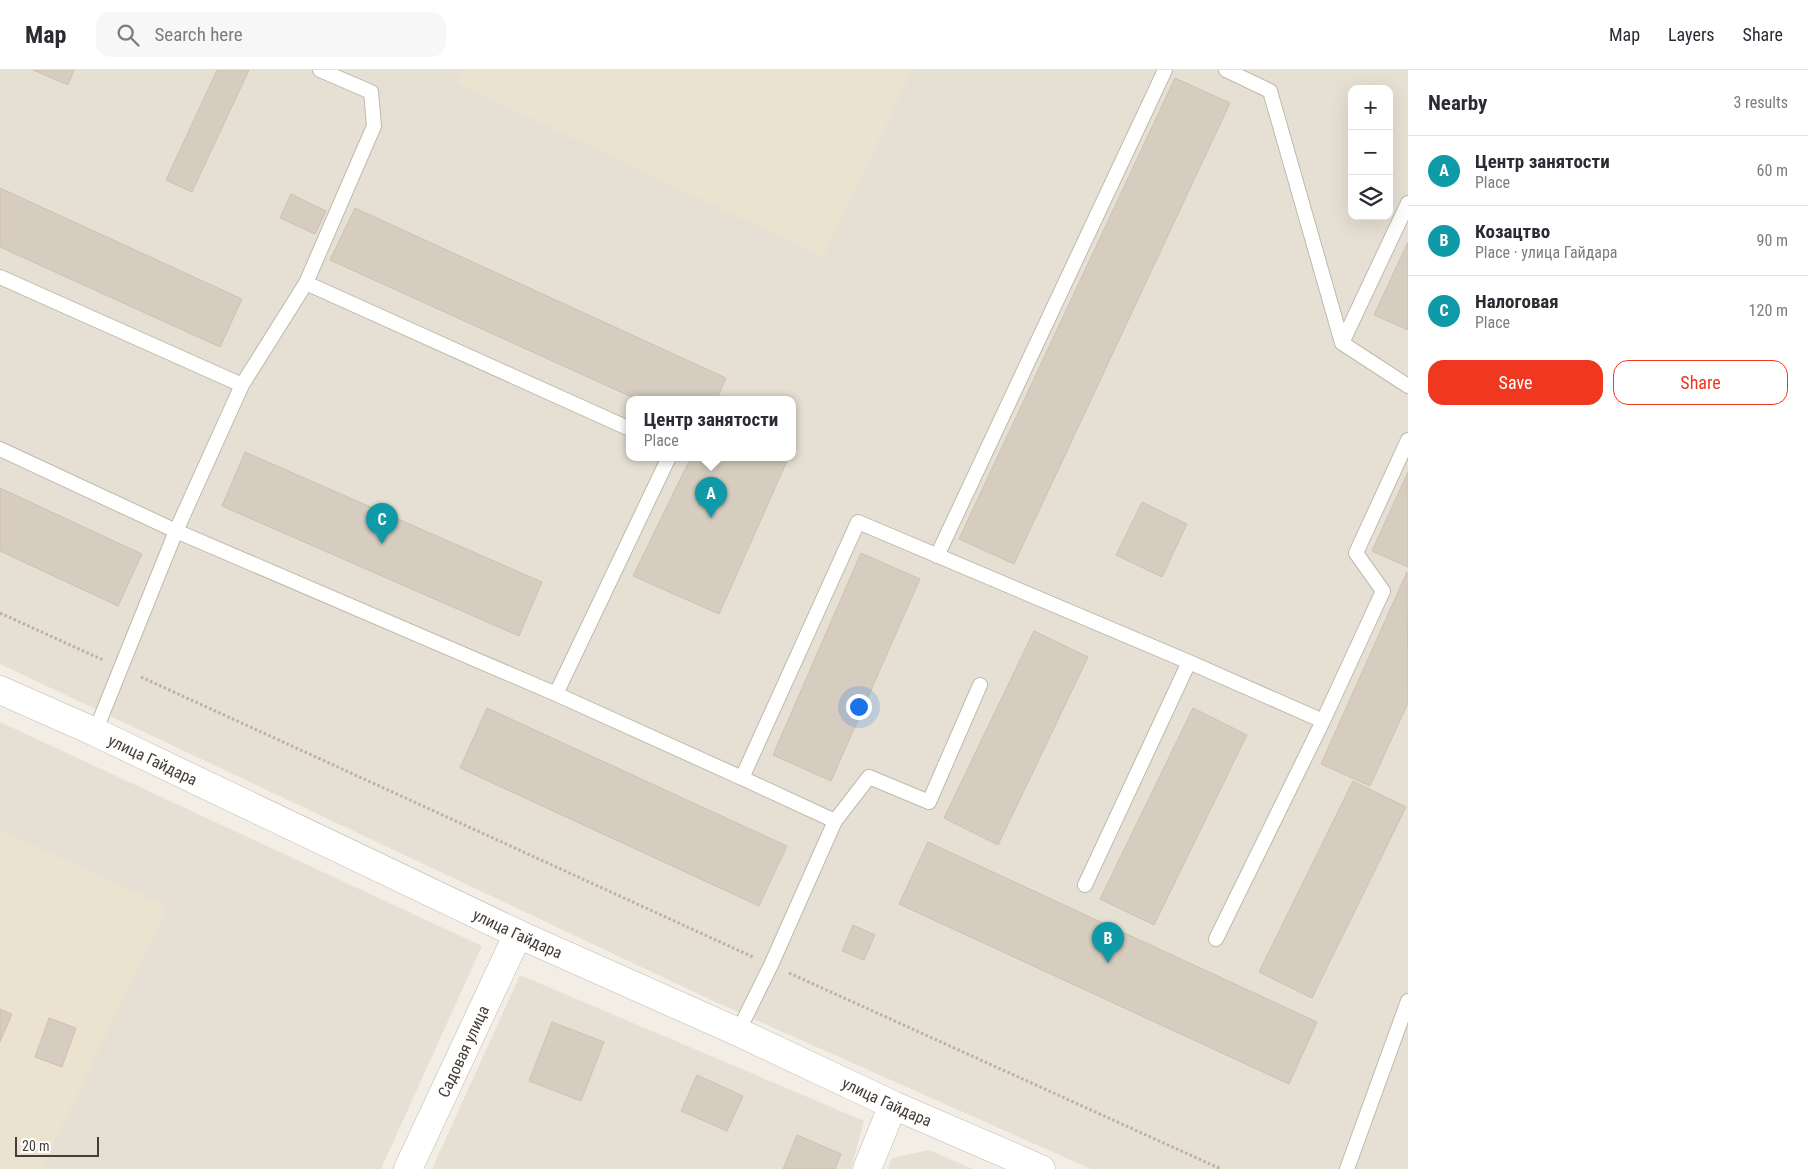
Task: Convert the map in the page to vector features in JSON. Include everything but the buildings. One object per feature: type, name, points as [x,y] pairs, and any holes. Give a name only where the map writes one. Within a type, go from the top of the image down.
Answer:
[{"type":"street","name":"улица Гайдара","points":[[0,690],[95,732],[518,934],[738,1032],[892,1105],[1041,1169]]},
{"type":"street","name":"Садовая улица","points":[[408,1169],[518,934]]},
{"type":"street","points":[[867,1169],[892,1105]]},
{"type":"lane","points":[[95,732],[176,531],[242,385],[306,283],[374,126],[371,92],[320,70]]},
{"type":"lane","points":[[937,556],[1165,70]]},
{"type":"lane","points":[[1226,70],[1270,91],[1342,343],[1408,386]]},
{"type":"lane","points":[[1342,343],[1408,203]]},
{"type":"lane","points":[[0,277],[242,385]]},
{"type":"lane","points":[[306,283],[626,427]]},
{"type":"lane","points":[[1216,939],[1323,721],[1383,591],[1356,553],[1408,440]]},
{"type":"lane","points":[[0,449],[176,531],[556,694],[835,821]]},
{"type":"lane","points":[[556,694],[667,461]]},
{"type":"lane","points":[[742,778],[858,522],[1189,662],[1323,721]]},
{"type":"lane","points":[[1085,885],[1189,662]]},
{"type":"lane","points":[[738,1032],[771,965],[835,821],[869,777],[929,802],[980,685]]},
{"type":"lane","points":[[1347,1169],[1408,1001]]},
{"type":"path","points":[[0,613],[1221,1169]]},
{"type":"shaded area","points":[[0,70],[1408,70],[1408,1169],[1091,1169],[711,1000],[0,664]]},
{"type":"shaded area","points":[[463,70],[912,70],[823,257],[457,83]]},
{"type":"shaded area","points":[[0,722],[482,946],[381,1169],[0,1169]]},
{"type":"shaded area","points":[[0,830],[168,907],[41,1169],[0,1169]]},
{"type":"shaded area","points":[[520,975],[864,1121],[851,1169],[432,1169]]},
{"type":"shaded area","points":[[929,1150],[973,1169],[888,1169],[892,1158]]},
{"type":"place","name":"Центр занятости","points":[[711,518]]},
{"type":"place","name":"Налоговая","points":[[382,544]]},
{"type":"place","name":"Козацтво","points":[[1108,963]]}]
